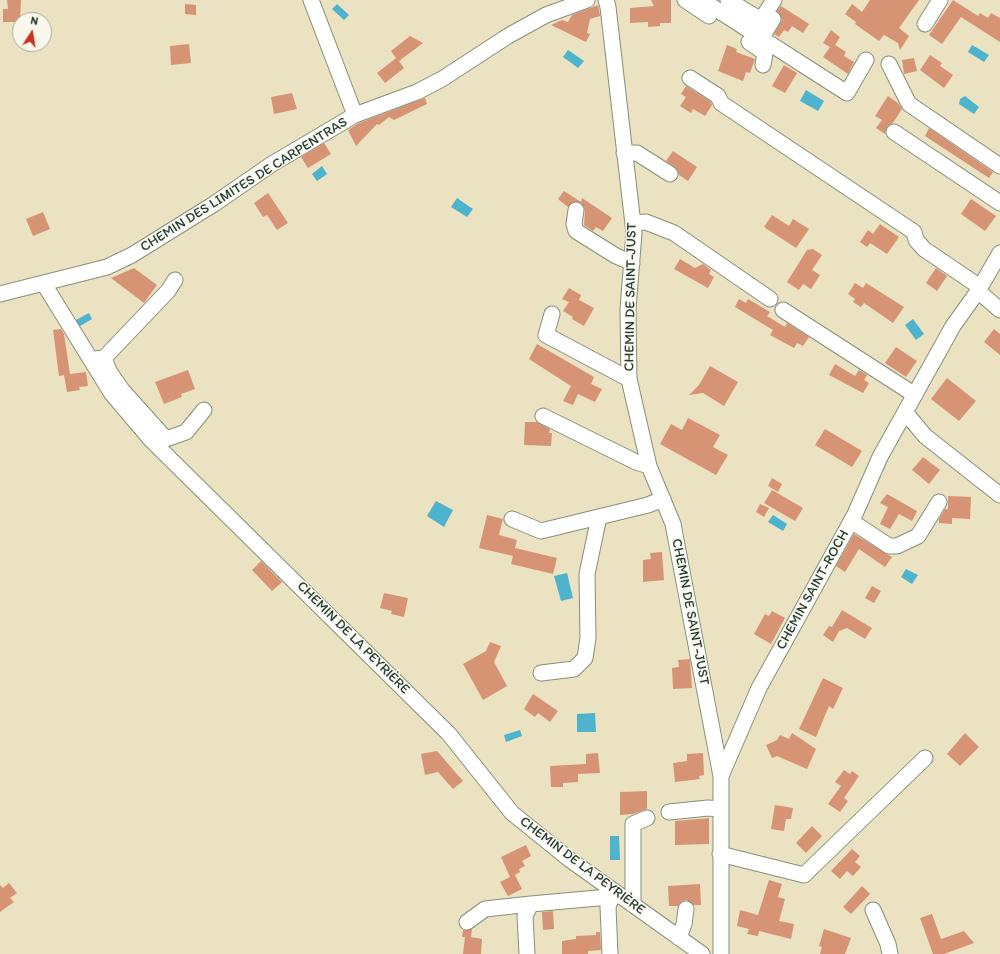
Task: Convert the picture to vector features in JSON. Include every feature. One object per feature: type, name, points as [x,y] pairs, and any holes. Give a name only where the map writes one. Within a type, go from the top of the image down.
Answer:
[{"type":"street","points":[[311,0],[355,116]]},
{"type":"street","name":"CHEMIN DES LIMITES DE CARPENTRAS","points":[[0,294],[106,267],[132,255],[214,204],[272,164],[355,116],[417,92],[442,79],[508,36],[546,15],[587,0]]},
{"type":"street","name":"CHEMIN DE SAINT-JUST","points":[[606,0],[634,233],[628,309],[631,384],[649,466],[673,524],[721,776]]},
{"type":"street","points":[[685,0],[765,53],[763,65]]},
{"type":"street","points":[[702,0],[724,6],[761,20],[774,0]]},
{"type":"street","points":[[925,24],[940,0]]},
{"type":"street","points":[[724,6],[765,32],[773,19]]},
{"type":"street","points":[[724,6],[847,93],[866,60]]},
{"type":"street","points":[[889,64],[909,104],[1000,166]]},
{"type":"street","points":[[690,78],[718,96],[722,103],[914,232],[916,240],[924,249],[979,289],[1000,310]]},
{"type":"street","points":[[894,132],[1000,203]]},
{"type":"street","points":[[624,153],[636,153],[670,174]]},
{"type":"street","points":[[576,210],[574,224],[576,231],[616,256],[632,263]]},
{"type":"street","points":[[633,223],[646,222],[674,233],[770,299]]},
{"type":"street","name":"CHEMIN SAINT-ROCH","points":[[721,954],[721,776],[759,688],[851,522],[880,457],[953,326],[979,289],[1000,253]]},
{"type":"street","points":[[175,280],[168,291],[97,359],[109,371],[122,390],[166,439],[186,432],[204,410]]},
{"type":"street","name":"CHEMIN DE LA PEYRIÈRE","points":[[44,284],[97,359],[112,394],[151,440],[449,734],[512,813],[616,896],[633,905],[702,954]]},
{"type":"street","points":[[783,310],[915,395]]},
{"type":"street","points":[[552,314],[546,335],[631,384]]},
{"type":"street","points":[[560,352],[631,384]]},
{"type":"street","points":[[905,412],[924,436],[1000,495]]},
{"type":"street","points":[[543,416],[636,462],[649,466]]},
{"type":"street","points":[[512,519],[541,531],[648,505],[663,499]]},
{"type":"street","points":[[851,522],[889,546],[897,546],[918,536],[939,502]]},
{"type":"street","points":[[541,674],[574,670],[585,658],[588,638],[587,574],[599,517]]},
{"type":"street","points":[[720,854],[804,875],[925,758]]},
{"type":"street","points":[[669,812],[708,808],[721,809]]},
{"type":"street","points":[[633,905],[633,824],[647,818]]},
{"type":"street","points":[[467,922],[485,909],[616,896]]},
{"type":"street","points":[[610,954],[608,907],[616,896]]},
{"type":"street","points":[[527,954],[525,916],[531,904]]},
{"type":"street","points":[[679,938],[684,924],[686,909]]},
{"type":"street","points":[[873,910],[888,944],[890,954]]},
{"type":"water","points":[[337,4],[349,15],[344,20],[332,9]]},
{"type":"water","points":[[972,45],[989,55],[984,62],[968,52]]},
{"type":"water","points":[[568,50],[584,61],[578,68],[563,57]]},
{"type":"water","points":[[806,90],[824,101],[818,111],[800,101]]},
{"type":"water","points":[[965,96],[979,107],[974,114],[959,104],[960,99]]},
{"type":"water","points":[[322,166],[327,174],[317,181],[312,174]]},
{"type":"water","points":[[457,198],[473,209],[467,217],[451,207]]},
{"type":"water","points":[[89,313],[92,319],[80,326],[76,320]]},
{"type":"water","points":[[913,319],[924,334],[916,340],[905,325]]},
{"type":"water","points":[[436,501],[453,510],[444,527],[427,516]]},
{"type":"water","points":[[773,515],[787,524],[783,531],[768,522]]},
{"type":"water","points":[[906,569],[918,575],[912,584],[901,577]]},
{"type":"water","points":[[567,573],[573,598],[561,601],[554,576]]},
{"type":"water","points":[[595,713],[596,732],[577,732],[577,714]]},
{"type":"water","points":[[520,730],[522,736],[506,742],[504,735]]},
{"type":"water","points":[[610,836],[619,836],[620,860],[610,860]]},
{"type":"building","points":[[7,0],[21,0],[20,12],[12,12],[12,22],[3,22],[3,9],[8,9]]},
{"type":"building","points":[[651,0],[671,0],[671,23],[660,23],[660,26],[648,27],[648,22],[630,23],[630,8],[654,6]]},
{"type":"building","points":[[870,0],[919,0],[899,28],[909,36],[900,50],[898,43],[884,35],[879,41],[855,24],[856,22],[845,14],[852,4],[862,12]]},
{"type":"building","points":[[953,0],[978,16],[980,13],[988,18],[991,13],[1000,18],[1000,42],[961,17],[942,44],[929,35]]},
{"type":"building","points":[[185,4],[196,5],[196,15],[185,14]]},
{"type":"building","points":[[598,5],[600,16],[590,19],[587,33],[590,34],[586,42],[551,25],[562,20],[568,22],[572,15]]},
{"type":"building","points":[[781,6],[809,24],[803,33],[792,26],[788,32],[784,30],[779,37],[774,34],[782,20],[777,11]]},
{"type":"building","points":[[831,30],[840,37],[835,45],[846,52],[844,56],[854,62],[848,74],[823,57],[830,47],[823,43]]},
{"type":"building","points":[[410,36],[423,43],[399,61],[404,68],[385,83],[377,73],[396,58],[391,51]]},
{"type":"building","points":[[189,44],[191,63],[171,65],[170,46]]},
{"type":"building","points":[[727,45],[737,49],[736,52],[755,59],[750,73],[746,72],[743,81],[718,71]]},
{"type":"building","points":[[930,55],[942,63],[940,66],[953,75],[944,88],[920,70]]},
{"type":"building","points":[[914,58],[917,71],[904,74],[902,60]]},
{"type":"building","points":[[784,65],[797,73],[785,93],[772,86]]},
{"type":"building","points":[[686,86],[711,102],[712,105],[705,116],[693,109],[691,113],[680,106],[686,97],[681,94]]},
{"type":"building","points":[[292,93],[297,109],[274,114],[271,97]]},
{"type":"building","points":[[888,96],[898,103],[902,109],[893,123],[887,127],[885,134],[876,128],[882,120],[875,116]]},
{"type":"building","points":[[425,98],[427,104],[394,120],[389,117],[379,125],[377,124],[356,146],[348,130],[359,123]]},
{"type":"building","points":[[929,128],[993,172],[989,178],[925,136]]},
{"type":"building","points":[[324,143],[331,154],[308,168],[301,157]]},
{"type":"building","points":[[673,151],[697,167],[688,181],[679,175],[675,167],[666,161]]},
{"type":"building","points":[[564,191],[581,202],[582,198],[612,218],[603,231],[596,227],[593,231],[584,225],[585,211],[581,203],[573,202],[568,207],[558,199]]},
{"type":"building","points":[[268,193],[288,223],[277,230],[267,215],[263,217],[254,203]]},
{"type":"building","points":[[971,199],[996,216],[985,231],[961,214]]},
{"type":"building","points":[[43,212],[50,229],[33,236],[26,219]]},
{"type":"building","points":[[772,215],[789,226],[793,219],[809,229],[796,248],[764,227]]},
{"type":"building","points":[[880,224],[899,237],[887,254],[870,243],[867,247],[860,242],[868,230],[873,234]]},
{"type":"building","points":[[813,249],[822,255],[812,270],[820,275],[811,289],[803,284],[799,290],[787,282],[807,250]]},
{"type":"building","points":[[680,259],[695,268],[703,264],[711,270],[709,274],[714,277],[708,288],[674,269]]},
{"type":"building","points":[[134,268],[157,285],[144,303],[111,278]]},
{"type":"building","points":[[936,268],[947,276],[937,291],[926,283]]},
{"type":"building","points":[[855,283],[863,288],[866,283],[904,307],[893,323],[864,303],[861,307],[853,302],[855,299],[848,294]]},
{"type":"building","points":[[569,288],[581,295],[579,300],[594,308],[584,326],[572,319],[573,317],[563,311],[569,302],[562,299]]},
{"type":"building","points":[[739,299],[746,303],[748,299],[770,312],[767,316],[785,327],[787,323],[809,337],[803,346],[797,343],[794,348],[770,335],[773,330],[735,307]]},
{"type":"building","points":[[61,329],[64,334],[70,374],[86,372],[88,386],[79,387],[80,390],[67,392],[64,375],[59,376],[53,330]]},
{"type":"building","points":[[994,329],[1000,334],[1000,355],[984,342]]},
{"type":"building","points":[[537,344],[594,377],[591,384],[602,389],[595,402],[578,394],[573,405],[563,401],[571,386],[529,359]]},
{"type":"building","points":[[896,347],[917,361],[906,377],[885,363]]},
{"type":"building","points":[[835,364],[855,376],[859,370],[867,375],[864,380],[869,383],[863,393],[829,375]]},
{"type":"building","points":[[710,366],[738,382],[724,406],[703,393],[689,395],[699,385]]},
{"type":"building","points":[[188,370],[195,389],[181,394],[182,397],[164,404],[155,382]]},
{"type":"building","points":[[947,378],[976,401],[959,421],[931,399]]},
{"type":"building","points":[[688,418],[720,435],[713,447],[728,455],[716,475],[660,444],[671,424],[682,430]]},
{"type":"building","points":[[525,422],[537,422],[550,429],[549,433],[552,433],[551,446],[524,445]]},
{"type":"building","points":[[825,429],[862,451],[852,467],[815,445]]},
{"type":"building","points":[[923,457],[940,470],[929,484],[912,470]]},
{"type":"building","points":[[772,478],[782,484],[778,492],[768,486]]},
{"type":"building","points":[[772,490],[803,508],[795,521],[764,503]]},
{"type":"building","points":[[887,494],[917,511],[912,521],[899,514],[890,529],[880,524],[888,507],[880,503]]},
{"type":"building","points":[[948,496],[971,497],[970,519],[952,518],[952,524],[939,523],[939,519],[945,509],[948,509]]},
{"type":"building","points":[[760,504],[769,508],[764,517],[756,512]]},
{"type":"building","points":[[487,515],[503,519],[499,535],[517,540],[513,556],[479,548]]},
{"type":"building","points":[[854,534],[892,557],[885,567],[859,549],[845,572],[836,566]]},
{"type":"building","points":[[515,548],[557,558],[553,574],[511,564]]},
{"type":"building","points":[[662,552],[664,580],[643,582],[643,560],[651,559],[650,553]]},
{"type":"building","points":[[261,561],[282,582],[272,591],[252,570]]},
{"type":"building","points":[[872,586],[881,591],[874,603],[865,598]]},
{"type":"building","points":[[384,593],[408,598],[404,617],[391,614],[392,611],[380,608]]},
{"type":"building","points":[[842,610],[872,628],[865,639],[847,628],[839,631],[833,642],[823,635],[829,626],[832,627]]},
{"type":"building","points":[[772,611],[785,618],[771,644],[754,634],[765,614],[769,616]]},
{"type":"building","points":[[490,642],[501,646],[494,662],[507,686],[483,700],[463,664],[486,651]]},
{"type":"building","points":[[690,659],[692,688],[673,689],[672,668],[679,667],[678,660]]},
{"type":"building","points":[[823,678],[843,688],[833,709],[829,706],[816,737],[799,729]]},
{"type":"building","points":[[533,694],[558,711],[550,722],[538,713],[535,717],[524,709]]},
{"type":"building","points":[[792,733],[816,749],[807,769],[777,756],[772,758],[766,745],[777,740],[780,735],[789,739]]},
{"type":"building","points":[[965,733],[979,747],[960,766],[947,754]]},
{"type":"building","points":[[437,751],[463,781],[453,789],[438,772],[425,775],[421,754]]},
{"type":"building","points":[[598,753],[600,773],[578,774],[578,782],[563,783],[563,787],[551,787],[550,766],[586,764],[586,754]]},
{"type":"building","points":[[703,753],[704,775],[699,776],[700,779],[675,782],[673,763],[687,761],[687,754]]},
{"type":"building","points":[[844,770],[850,774],[852,771],[859,776],[844,798],[848,801],[840,812],[828,804],[841,786],[835,782]]},
{"type":"building","points":[[647,791],[647,809],[633,814],[620,815],[620,792]]},
{"type":"building","points":[[775,805],[793,808],[791,819],[786,819],[784,831],[771,829]]},
{"type":"building","points":[[709,818],[709,844],[675,845],[675,821]]},
{"type":"building","points":[[812,826],[822,836],[806,853],[796,843]]},
{"type":"building","points":[[526,845],[531,856],[522,861],[525,866],[519,869],[520,872],[515,875],[522,889],[508,896],[500,882],[510,877],[501,857]]},
{"type":"building","points":[[852,849],[860,856],[855,862],[861,867],[853,876],[847,871],[840,879],[831,871]]},
{"type":"building","points":[[769,880],[782,884],[778,897],[785,899],[779,921],[794,924],[791,939],[759,931],[758,936],[747,934],[749,929],[737,926],[740,910],[758,915]]},
{"type":"building","points":[[9,883],[17,893],[10,898],[14,902],[0,912],[0,885],[3,888]]},
{"type":"building","points":[[700,884],[701,905],[694,905],[687,900],[682,901],[678,906],[669,906],[668,886]]},
{"type":"building","points":[[862,886],[870,894],[851,914],[843,907]]},
{"type":"building","points":[[553,911],[554,929],[543,930],[542,912]]},
{"type":"building","points":[[932,914],[941,939],[964,931],[974,943],[944,954],[933,954],[920,918]]},
{"type":"building","points":[[472,929],[471,937],[482,939],[481,954],[463,954],[465,937],[462,937],[463,930]]},
{"type":"building","points":[[824,929],[851,938],[845,954],[820,954],[822,947],[819,946]]},
{"type":"building","points":[[596,932],[600,932],[601,950],[588,951],[588,954],[562,954],[562,941],[576,939],[576,936],[596,935]]}]
